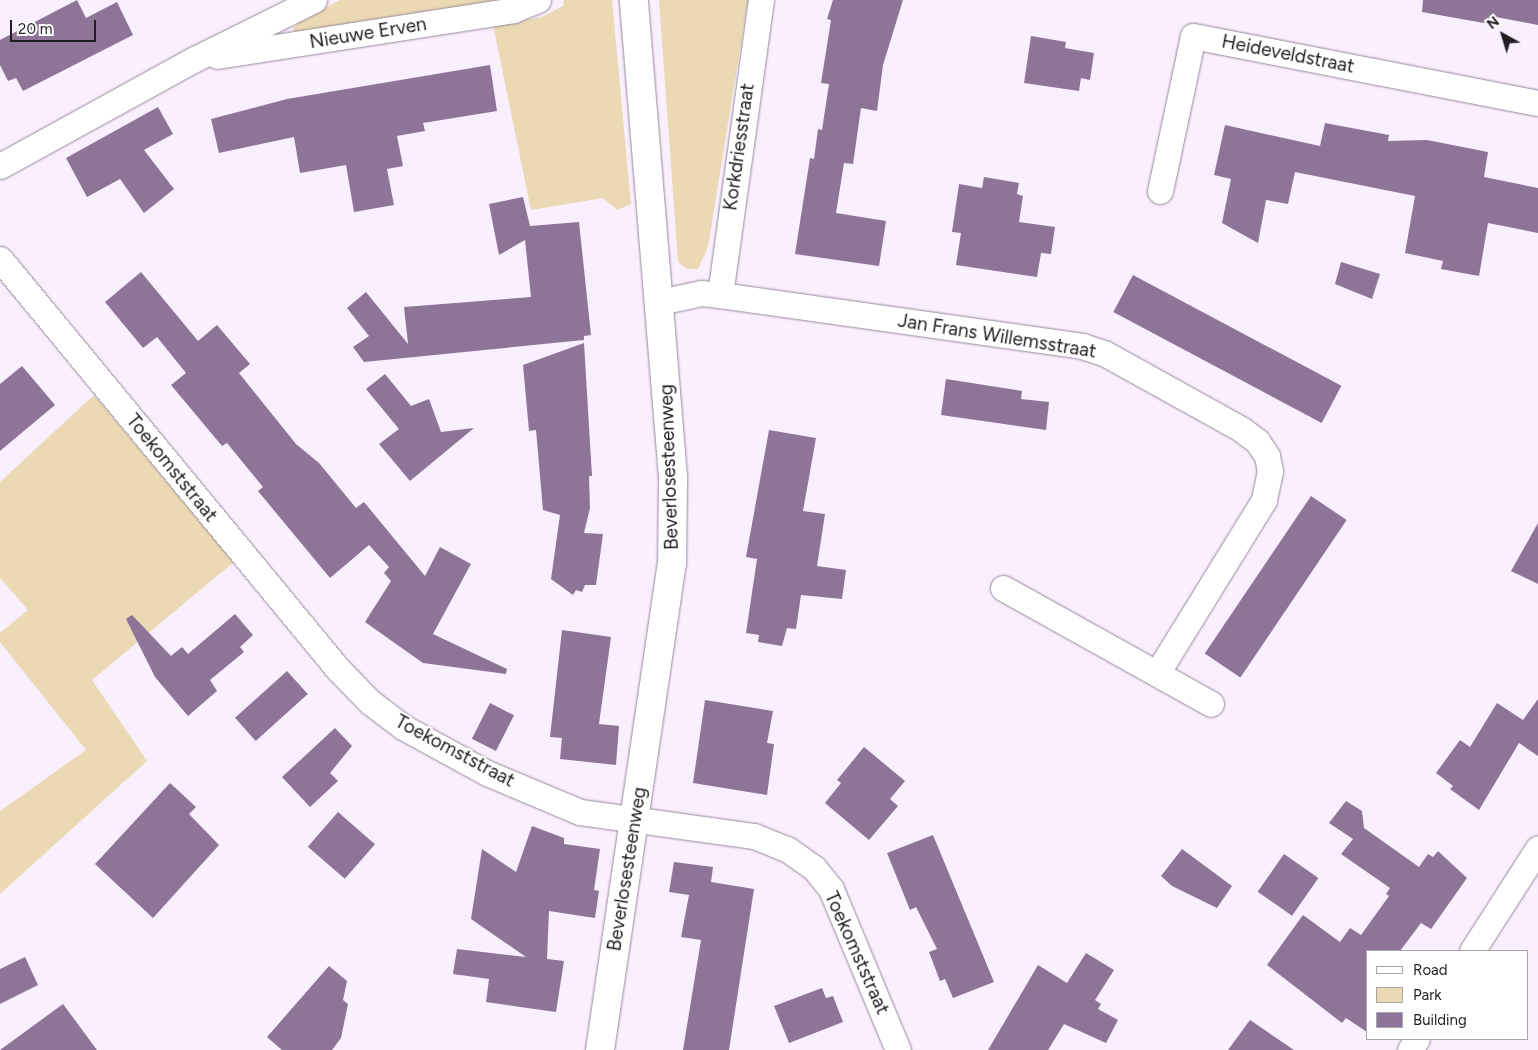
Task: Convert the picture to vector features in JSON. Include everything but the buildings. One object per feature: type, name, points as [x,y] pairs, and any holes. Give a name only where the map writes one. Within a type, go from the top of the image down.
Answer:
[{"type":"street","name":"Nieuwe Erven","points":[[195,58],[513,10],[538,0]]},
{"type":"street","name":"Beverlosesteenweg","points":[[600,1050],[636,818],[672,564],[673,477],[634,0]]},
{"type":"street","name":"Korkdriesstraat","points":[[720,295],[761,0]]},
{"type":"street","name":"Nieuwe Erven","points":[[0,166],[195,58],[305,2]]},
{"type":"street","name":"Heideveldstraat","points":[[1160,191],[1194,36],[1538,103]]},
{"type":"street","name":"Toekomststraat","points":[[0,259],[337,668],[370,702],[403,727],[487,773],[580,812],[636,818],[754,836],[787,849],[814,868],[843,912],[898,1050]]},
{"type":"street","name":"Jan Frans Willemsstraat","points":[[660,302],[701,293],[1082,346],[1104,353],[1258,441],[1267,456],[1270,471],[1264,500],[1158,673]]},
{"type":"street","points":[[1003,588],[1211,704]]},
{"type":"street","points":[[1473,950],[1538,848]]},
{"type":"green space","points":[[340,0],[508,0],[295,33],[293,29],[298,23]]},
{"type":"green space","points":[[564,0],[612,0],[631,204],[617,210],[603,198],[531,210],[493,25],[542,17],[563,6]]},
{"type":"green space","points":[[659,0],[748,0],[708,247],[698,269],[687,269],[678,262]]},
{"type":"green space","points":[[94,395],[234,562],[92,680],[147,761],[0,894],[0,811],[86,750],[0,642],[0,633],[28,610],[0,578],[0,482]]}]
